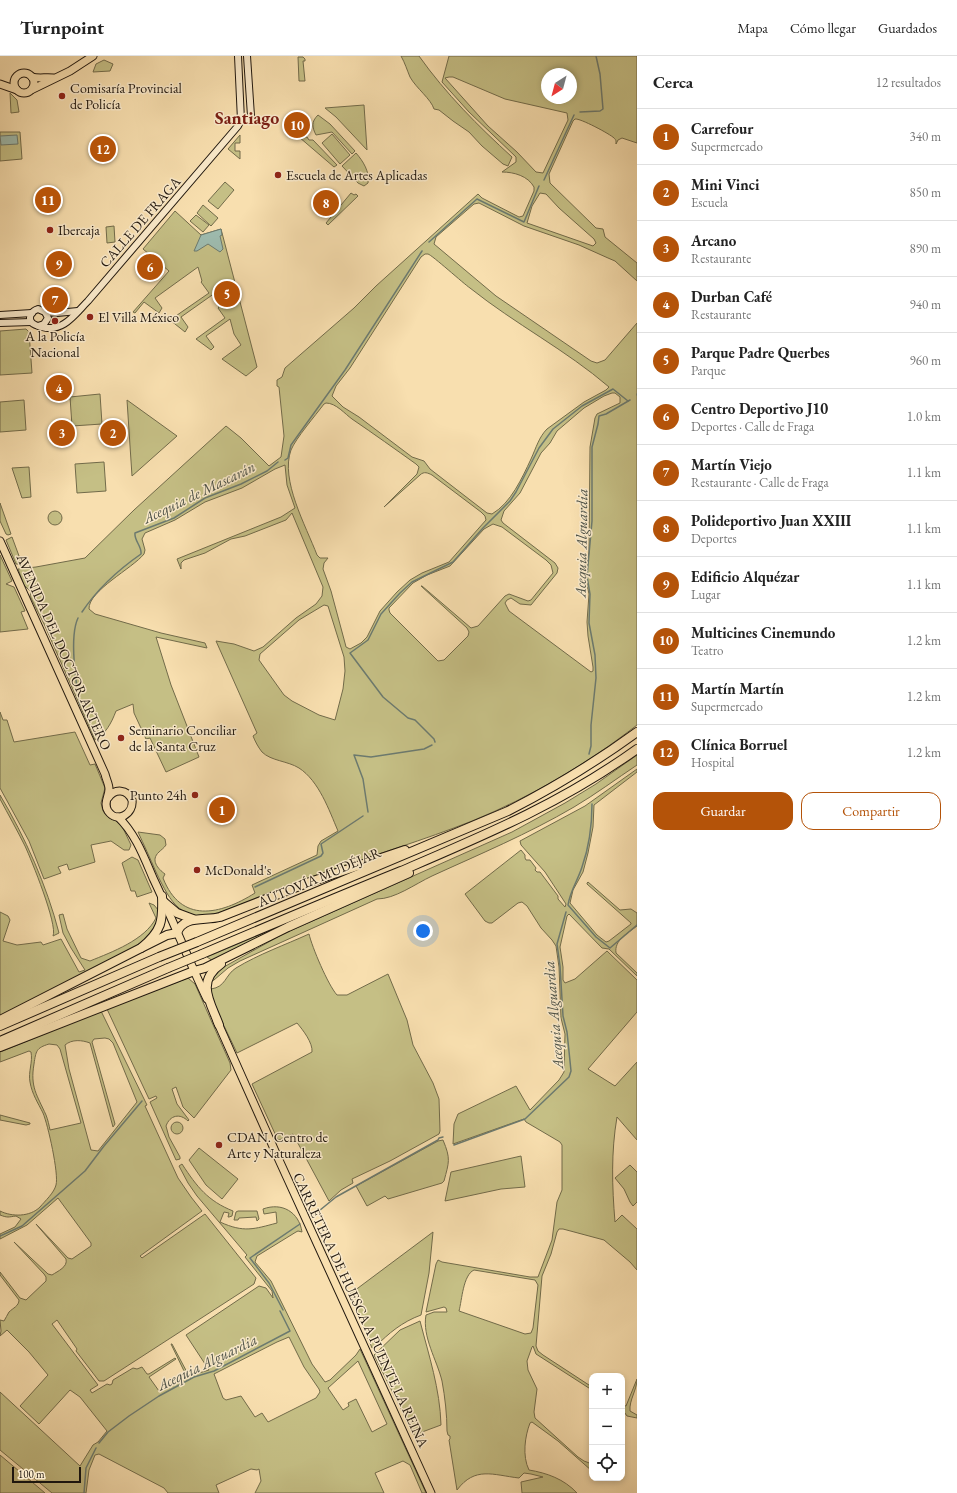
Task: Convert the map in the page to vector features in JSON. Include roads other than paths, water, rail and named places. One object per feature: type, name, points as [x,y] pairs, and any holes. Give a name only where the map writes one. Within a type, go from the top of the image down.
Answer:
[{"type":"highway","name":"AUTOVÍA MUDÉJAR","points":[[0,1026],[159,957],[480,823],[532,799],[582,770],[637,732]]},
{"type":"highway","name":"AUTOVÍA MUDÉJAR","points":[[0,1040],[432,858],[538,810],[588,782],[637,748]]},
{"type":"highway","points":[[0,1020],[141,948],[177,933],[183,924],[194,920],[220,917],[329,875],[412,847],[416,850]]},
{"type":"highway","points":[[0,1047],[194,971],[206,968],[288,927],[429,863],[432,858]]},
{"type":"highway","points":[[163,899],[178,913],[194,920]]},
{"type":"highway","points":[[141,948],[152,939],[160,926],[163,899]]},
{"type":"highway","points":[[219,1026],[209,999],[206,985],[211,973],[226,961],[228,957]]},
{"type":"main road","points":[[0,84],[25,93],[78,67],[94,56]]},
{"type":"main road","points":[[238,59],[243,64],[248,58]]},
{"type":"main road","name":"CALLE DE FRAGA","points":[[38,326],[57,328],[66,323],[220,149],[241,120],[246,121],[250,119],[248,58]]},
{"type":"main road","points":[[238,59],[241,120]]},
{"type":"main road","points":[[0,84],[16,78],[24,73],[36,78],[53,78]]},
{"type":"main road","points":[[32,77],[34,83],[33,89]]},
{"type":"main road","points":[[16,78],[14,84],[16,90]]},
{"type":"main road","points":[[0,315],[32,313],[38,309],[45,312],[57,313],[78,311]]},
{"type":"main road","points":[[0,323],[31,322],[38,326],[44,324],[47,320],[48,316],[45,312]]},
{"type":"main road","points":[[31,322],[30,317],[32,313]]},
{"type":"main road","name":"AVENIDA DEL DOCTOR ARTERO","points":[[0,541],[105,774],[109,787],[108,798]]},
{"type":"main road","name":"AVENIDA DEL DOCTOR ARTERO","points":[[105,774],[112,784],[120,791]]},
{"type":"main road","points":[[133,837],[130,822],[132,805],[131,798],[128,794],[120,791],[113,792],[108,798],[106,805],[108,810],[113,815],[118,817],[133,837],[163,899]]},
{"type":"main road","points":[[118,817],[125,816],[131,810]]},
{"type":"main road","name":"CARRETERA DE HUESCA A PUENTE LA REINA","points":[[163,899],[279,1160],[431,1493]]},
{"type":"waterway","name":"Acequia de Mascarán","points":[[580,112],[600,111],[603,109],[600,74],[596,56]]},
{"type":"waterway","name":"Acequia de Mascarán","points":[[544,180],[574,115]]},
{"type":"waterway","name":"Acequia de Mascarán","points":[[429,242],[477,199],[524,222],[539,186]]},
{"type":"waterway","name":"Acequia de Mascarán","points":[[285,460],[288,458],[291,445],[345,370],[422,251]]},
{"type":"waterway","name":"Acequia de Mascarán","points":[[435,742],[434,739],[415,720],[408,718],[383,697],[350,653],[368,640],[381,614],[400,593],[412,582],[453,562],[483,528],[510,501],[539,448],[553,429],[582,406],[613,389],[628,401]]},
{"type":"waterway","name":"Acequia Alguardia","points":[[589,754],[591,746],[591,725],[596,678],[595,655],[589,623],[590,594],[587,576],[592,521],[592,447],[599,416],[606,414],[630,400]]},
{"type":"waterway","name":"Acequia de Mascarán","points":[[82,612],[88,603],[109,580],[124,566],[141,554],[135,533],[174,518],[205,498],[241,484],[267,471],[278,462]]},
{"type":"waterway","name":"Acequia de Mascarán","points":[[78,618],[75,626],[74,661],[80,705]]},
{"type":"waterway","name":"Acequia de Mascarán","points":[[368,812],[363,779],[354,755],[371,757],[424,749],[432,745]]},
{"type":"waterway","name":"Acequia Alguardia","points":[[592,804],[591,828],[587,852],[570,895],[568,905],[596,937],[610,948],[637,925]]},
{"type":"waterway","name":"Acequia de Mascarán","points":[[255,887],[321,856],[323,853],[321,844],[363,816]]},
{"type":"waterway","name":"Acequia Alguardia","points":[[454,1145],[525,1119],[569,1077],[571,1071],[567,1032],[563,1016],[557,944],[566,912]]},
{"type":"waterway","points":[[0,1236],[22,1226],[85,1171],[142,1101]]},
{"type":"waterway","name":"Acequia Alguardia","points":[[314,1215],[336,1197],[443,1137]]},
{"type":"waterway","name":"Acequia Alguardia","points":[[283,1310],[269,1283],[250,1258],[300,1224]]},
{"type":"waterway","name":"Acequia Alguardia","points":[[99,1443],[108,1432],[159,1396],[194,1377],[214,1371],[290,1331],[280,1311]]},
{"type":"waterway","name":"Acequia Alguardia","points":[[84,1493],[86,1468],[96,1448]]},
{"type":"place","name":"Comisaría Provincial de Policía","points":[[62,96]]},
{"type":"place","name":"Multicines Cinemundo","points":[[297,125]]},
{"type":"place","name":"Clínica Borruel","points":[[103,149]]},
{"type":"place","name":"Escuela de Artes Aplicadas","points":[[278,175]]},
{"type":"place","name":"Martín Martín","points":[[48,200]]},
{"type":"place","name":"Polideportivo Juan XXIII","points":[[326,203]]},
{"type":"place","name":"Ibercaja","points":[[50,230]]},
{"type":"place","name":"Edificio Alquézar","points":[[59,264]]},
{"type":"place","name":"Centro Deportivo J10","points":[[150,267]]},
{"type":"place","name":"Parque Padre Querbes","points":[[227,294]]},
{"type":"place","name":"Martín Viejo","points":[[55,300]]},
{"type":"place","name":"El Villa México","points":[[90,317]]},
{"type":"place","name":"A la Policía Nacional","points":[[55,321]]},
{"type":"place","name":"Durban Café","points":[[59,388]]},
{"type":"place","name":"Arcano","points":[[62,433]]},
{"type":"place","name":"Mini Vinci","points":[[113,433]]},
{"type":"place","name":"Seminario Conciliar de la Santa Cruz","points":[[121,738]]},
{"type":"place","name":"Punto 24h","points":[[195,795]]},
{"type":"place","name":"Carrefour","points":[[222,810]]},
{"type":"place","name":"McDonald's","points":[[197,870]]},
{"type":"place","name":"CDAN. Centro de Arte y Naturaleza","points":[[219,1145]]},
{"type":"district","name":"Santiago","points":[[247,117]]}]
